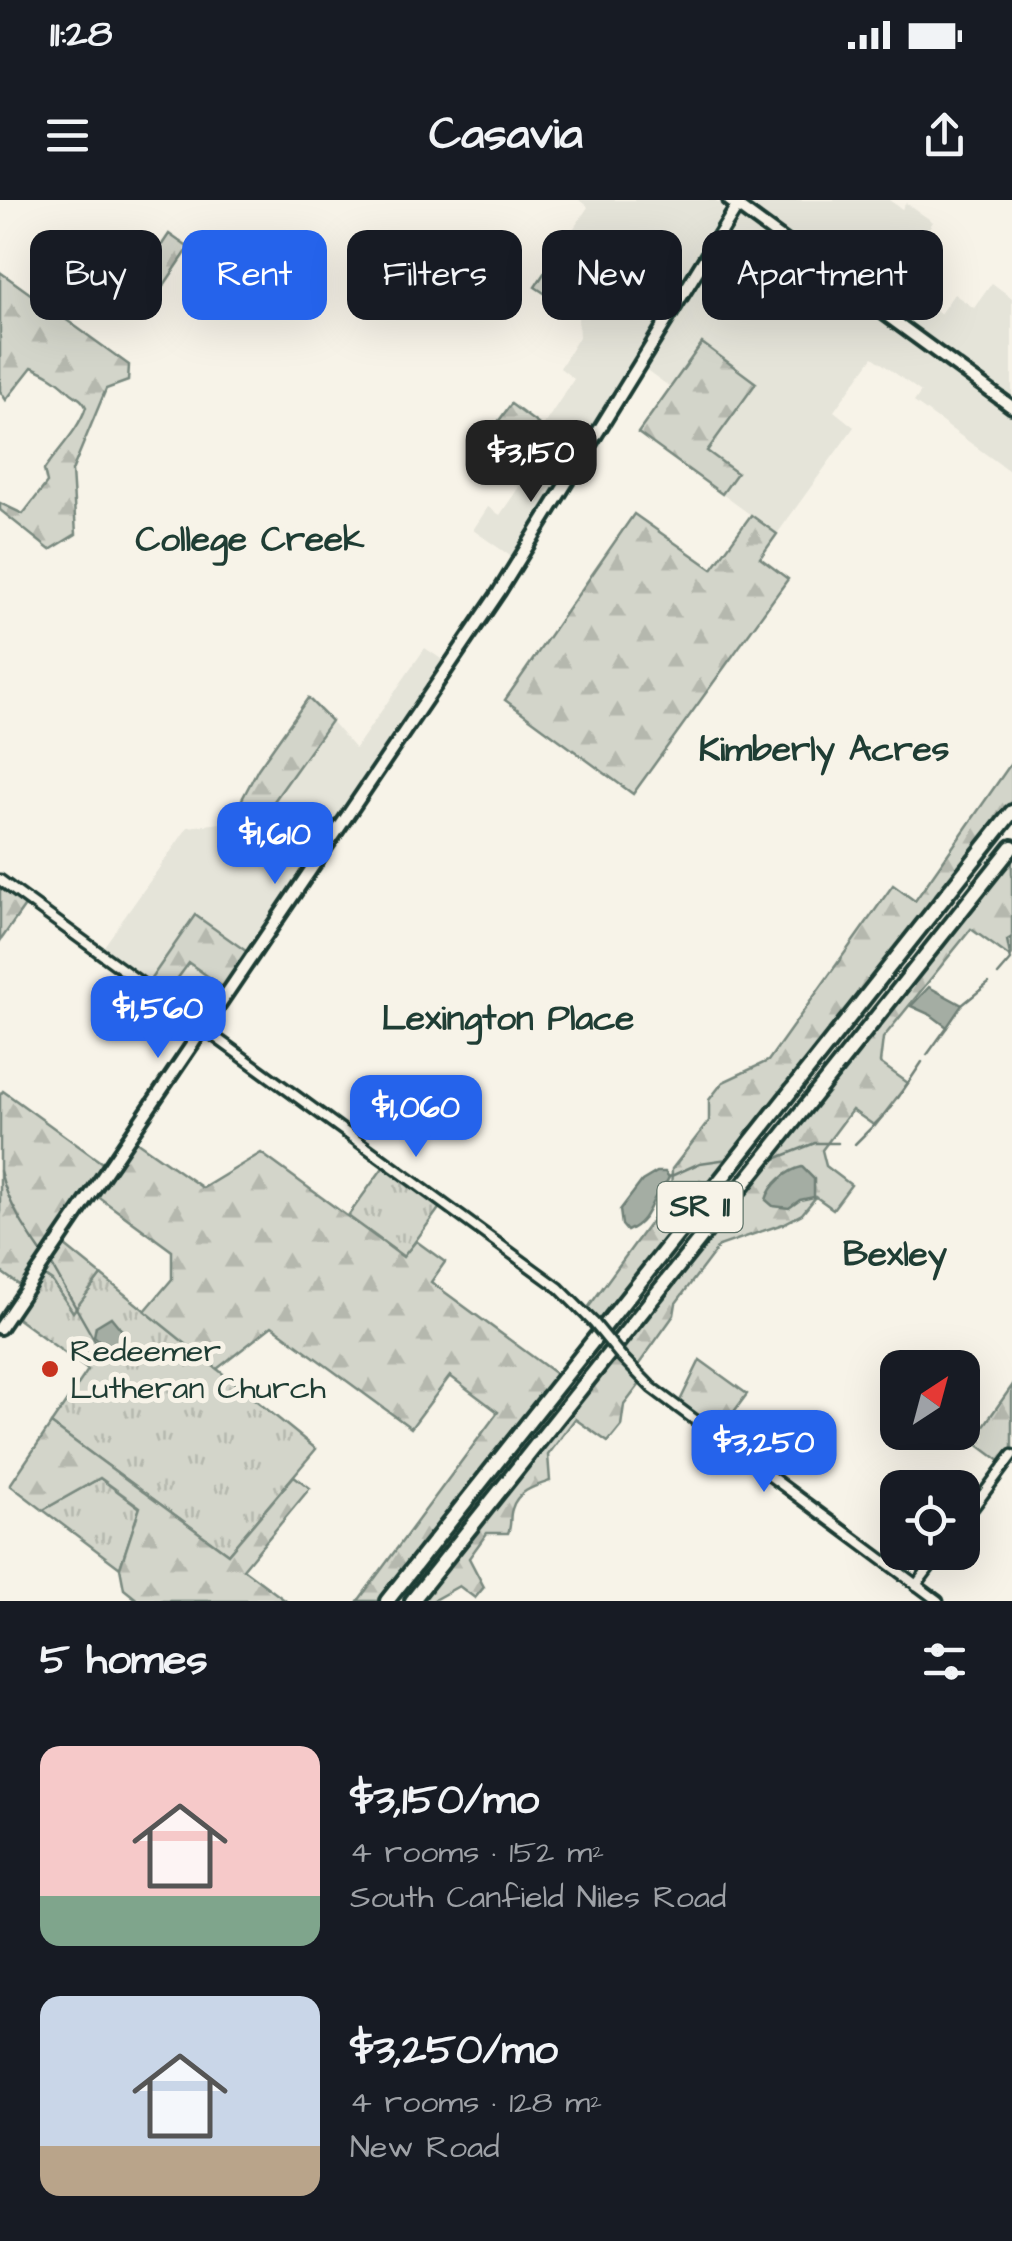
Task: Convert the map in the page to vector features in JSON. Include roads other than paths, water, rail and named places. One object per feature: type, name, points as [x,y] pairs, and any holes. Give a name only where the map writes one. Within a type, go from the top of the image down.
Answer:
[{"type":"highway","name":"SR 11","points":[[387,1601],[1012,812]]},
{"type":"highway","name":"SR 11","points":[[412,1601],[1012,847]]},
{"type":"main road","points":[[0,1328],[521,559],[736,202],[1012,406]]},
{"type":"street","points":[[0,880],[560,1288],[652,1388],[938,1601]]},
{"type":"street","points":[[980,1499],[1012,1455]]},
{"type":"street","points":[[916,1585],[927,1570]]},
{"type":"waterway","points":[[998,975],[1011,960],[1007,940],[1012,937]]},
{"type":"waterway","points":[[962,1005],[989,983]]},
{"type":"waterway","points":[[927,1055],[947,1027]]},
{"type":"waterway","points":[[898,1098],[922,1062]]},
{"type":"waterway","points":[[855,1144],[892,1107]]},
{"type":"waterway","points":[[775,1159],[815,1143],[838,1143]]},
{"type":"waterway","points":[[669,1177],[700,1163],[728,1159]]},
{"type":"waterway","points":[[0,1171],[12,1205],[43,1255]]},
{"type":"waterway","points":[[51,1264],[96,1343],[114,1357]]},
{"type":"place","name":"Redeemer Lutheran Church","points":[[50,1369]]},
{"type":"district","name":"College Creek","points":[[250,539]]},
{"type":"district","name":"Kimberly Acres","points":[[824,749]]},
{"type":"district","name":"Lexington Place","points":[[508,1018]]},
{"type":"district","name":"Bexley","points":[[895,1254]]}]
